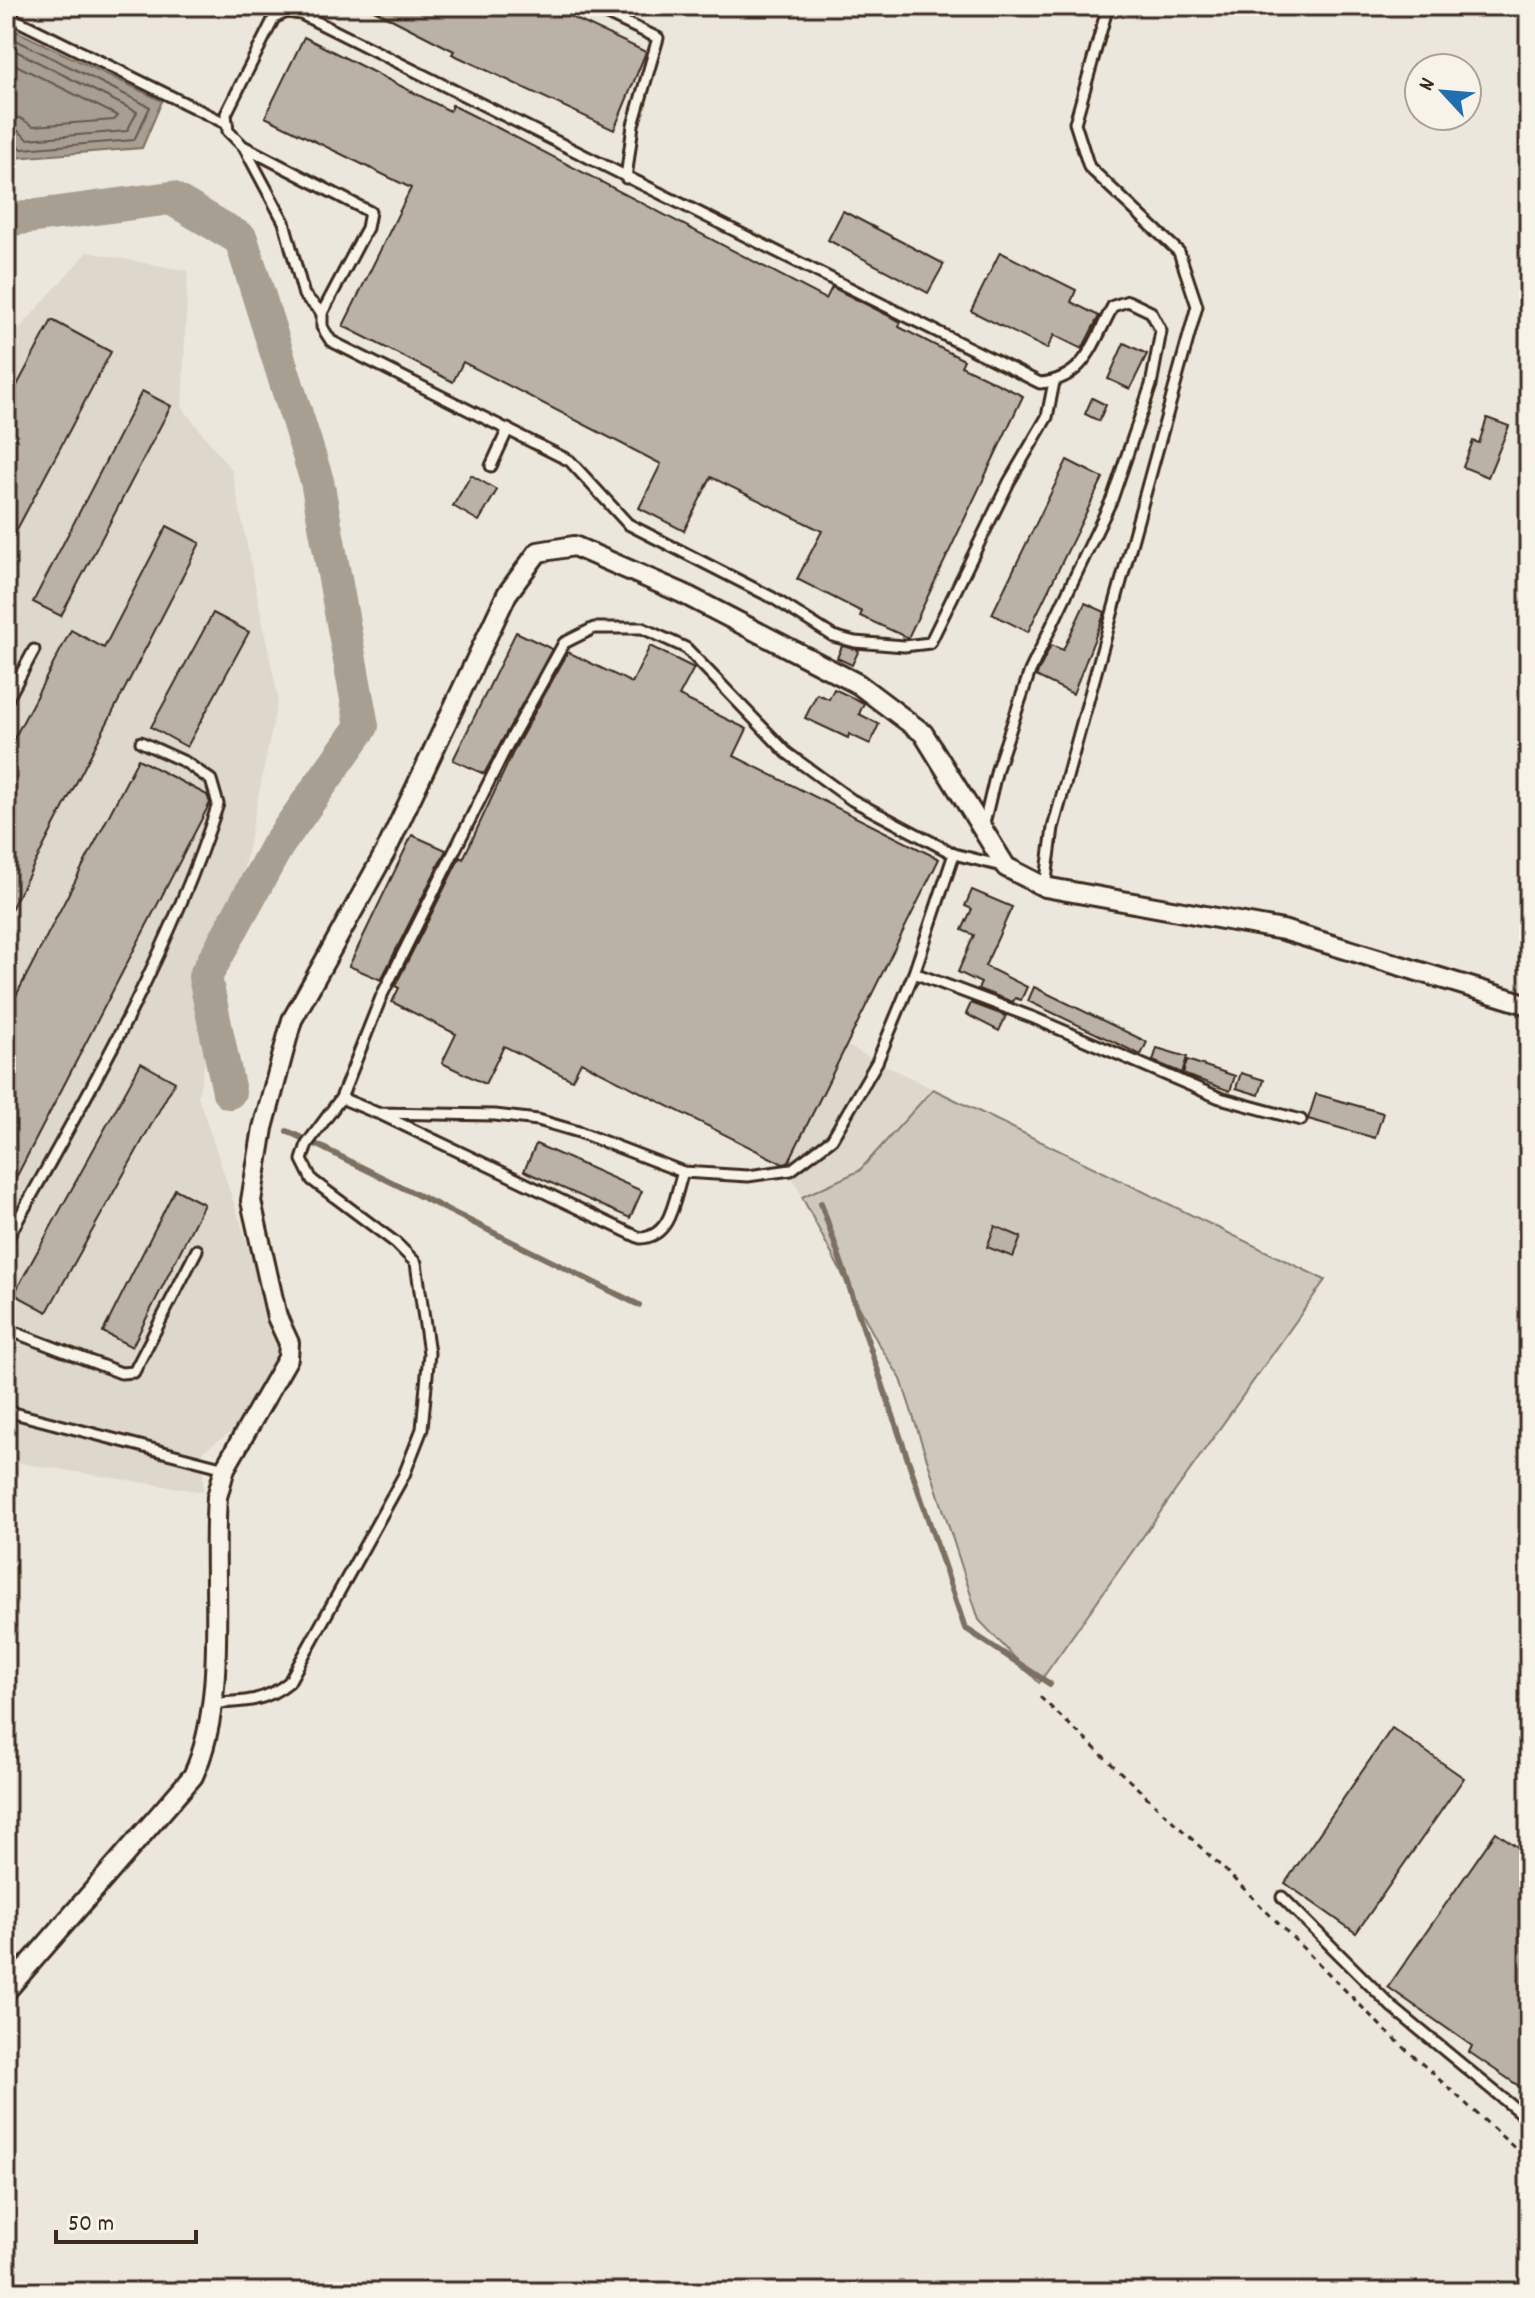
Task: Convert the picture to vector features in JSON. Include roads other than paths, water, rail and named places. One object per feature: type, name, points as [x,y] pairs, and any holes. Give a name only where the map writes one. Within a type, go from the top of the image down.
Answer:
[{"type":"street","points":[[6,1991],[193,1776],[201,1759],[212,1703],[215,1522],[225,1468],[288,1358],[289,1343],[277,1317],[251,1201],[263,1128],[292,1020],[386,851],[507,594],[538,552],[574,546],[682,593],[858,684],[923,733],[1006,867],[1045,887],[1283,930],[1529,1005]]},
{"type":"lane","points":[[272,6],[274,18],[226,114],[228,131],[243,146],[284,222],[304,295],[322,313]]},
{"type":"lane","points":[[590,6],[658,38],[633,125],[626,178]]},
{"type":"lane","points":[[1045,887],[1053,828],[1197,306],[1179,252],[1089,167],[1075,123],[1108,6]]},
{"type":"lane","points":[[274,18],[287,12],[301,14],[1040,383],[1054,382],[1075,373],[1113,306],[1128,301],[1151,312],[1161,331],[1151,385],[1112,499],[1030,671],[997,769],[983,828]]},
{"type":"lane","points":[[6,15],[227,124]]},
{"type":"lane","points":[[243,146],[370,212],[367,228],[322,313],[322,327],[331,341],[570,461],[628,524],[773,598],[833,636],[855,642],[904,646],[930,643],[1009,482],[1047,417],[1054,382]]},
{"type":"lane","points":[[491,466],[508,429]]},
{"type":"lane","points":[[212,1703],[255,1701],[274,1694],[289,1682],[404,1475],[422,1429],[429,1353],[425,1306],[416,1263],[396,1243],[312,1180],[302,1160],[307,1144],[341,1098],[382,995],[508,744],[564,643],[594,628],[642,628],[686,648],[787,753],[852,800],[954,854],[1006,867]]},
{"type":"lane","points":[[6,702],[34,650]]},
{"type":"lane","points":[[6,1241],[66,1135],[164,942],[218,804],[211,780],[185,762],[141,742]]},
{"type":"lane","points":[[377,1113],[495,1115],[538,1120],[579,1132],[683,1172],[748,1176],[791,1170],[832,1139],[877,1062],[914,973],[954,854]]},
{"type":"lane","points":[[914,973],[1034,1018],[1220,1098],[1301,1120]]},
{"type":"lane","points":[[341,1098],[640,1238],[651,1238],[663,1230],[683,1172]]},
{"type":"lane","points":[[6,1329],[121,1373],[134,1372],[197,1250]]},
{"type":"lane","points":[[6,1411],[225,1468]]},
{"type":"lane","points":[[1282,1897],[1392,2007],[1529,2120]]},
{"type":"water","points":[[6,26],[162,101],[142,148],[14,158],[6,136]]},
{"type":"waterway","points":[[6,220],[171,198],[241,239],[317,481],[362,726],[277,846],[205,977],[229,1092]]},
{"type":"waterway","points":[[287,1131],[306,1140]]},
{"type":"waterway","points":[[315,1144],[639,1305]]},
{"type":"waterway","points":[[821,1203],[965,1628],[1050,1684]]}]
